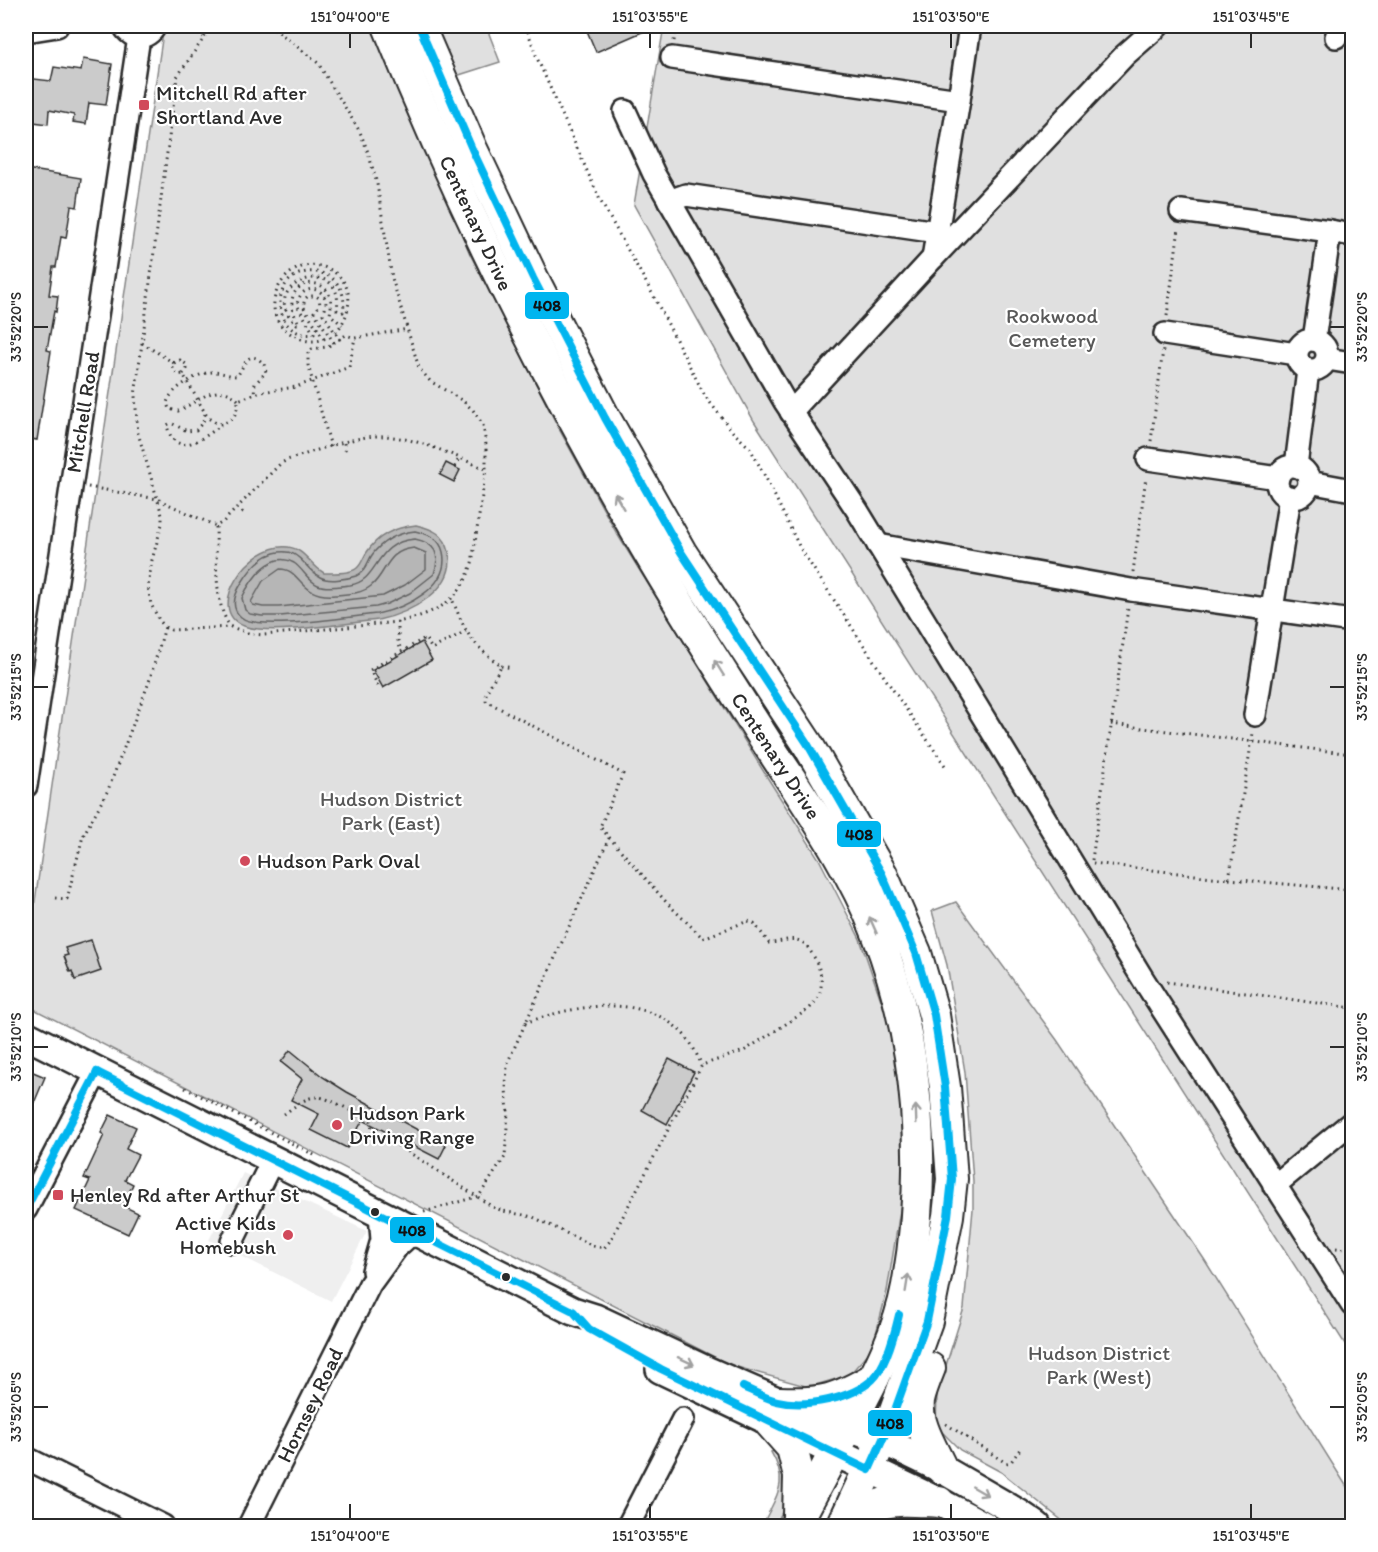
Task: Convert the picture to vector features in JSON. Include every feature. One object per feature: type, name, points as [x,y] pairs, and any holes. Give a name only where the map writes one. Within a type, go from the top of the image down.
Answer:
[{"type":"highway","name":"Centenary Drive","points":[[388,26],[471,215],[531,340],[596,461],[672,592],[824,830],[854,882],[876,930],[892,976],[907,1034],[915,1091],[918,1172],[907,1287],[897,1325],[874,1378],[796,1524]]},
{"type":"highway","name":"Centenary Drive","points":[[419,26],[472,149],[533,278],[605,418],[681,552],[813,753],[882,874],[916,953],[936,1025],[945,1087],[952,1179],[948,1216],[927,1321],[905,1384],[844,1527]]},
{"type":"highway","points":[[927,1321],[933,1359],[919,1400],[919,1411],[942,1469]]},
{"type":"highway","points":[[796,1524],[799,1476],[797,1464],[792,1448],[774,1412],[801,1403],[830,1400],[874,1378]]},
{"type":"highway","points":[[844,1527],[863,1513],[888,1501],[939,1502]]},
{"type":"main road","points":[[26,1035],[380,1214],[422,1224],[573,1311],[589,1329],[661,1369],[774,1412],[841,1441],[869,1470],[939,1502],[985,1527]]},
{"type":"main road","points":[[841,1441],[882,1440],[942,1469],[1022,1522]]},
{"type":"street","points":[[26,31],[57,26]]},
{"type":"street","points":[[933,258],[970,26]]},
{"type":"street","points":[[791,412],[1125,55],[1158,26]]},
{"type":"street","name":"Mitchell Road","points":[[26,786],[139,29]]},
{"type":"street","points":[[672,58],[959,100]]},
{"type":"street","points":[[625,111],[654,174],[791,412],[878,545],[1143,979],[1274,1186],[1353,1305]]},
{"type":"street","points":[[669,201],[686,195],[937,232]]},
{"type":"street","points":[[1181,211],[1353,235]]},
{"type":"street","points":[[1314,340],[1330,231]]},
{"type":"street","points":[[1165,334],[1302,362],[1314,371],[1321,367],[1327,359],[1326,348],[1314,340],[1301,343],[1302,362],[1295,475],[1304,493],[1290,497],[1255,715]]},
{"type":"street","points":[[1327,359],[1353,363]]},
{"type":"street","points":[[1148,459],[1295,475],[1353,490]]},
{"type":"street","points":[[878,545],[1131,590],[1353,621]]},
{"type":"street","points":[[26,1209],[97,1072]]},
{"type":"street","points":[[1274,1186],[1353,1122]]},
{"type":"street","points":[[232,1242],[273,1160]]},
{"type":"street","name":"Hornsey Road","points":[[370,1284],[382,1240],[380,1214]]},
{"type":"street","name":"Hornsey Road","points":[[249,1527],[370,1284],[397,1247],[422,1224]]},
{"type":"street","points":[[628,1527],[683,1419]]},
{"type":"street","points":[[26,1458],[164,1527]]},
{"type":"path","points":[[181,26],[203,37]]},
{"type":"path","points":[[212,26],[177,77],[135,396],[136,420],[158,499],[162,524],[152,560],[148,587],[151,604],[165,627],[177,631],[231,627],[251,634],[264,635],[398,622],[435,610],[452,599],[463,586],[472,563],[486,469],[486,445],[480,418],[463,401],[430,381],[419,368],[392,278],[373,168],[360,132],[318,63],[271,26]]},
{"type":"path","points":[[526,26],[537,58],[600,200],[705,396],[726,424],[750,448],[800,548],[946,767]]},
{"type":"path","points":[[1088,888],[1131,590],[1181,211]]},
{"type":"path","points":[[334,343],[314,312],[320,302],[319,298],[312,294],[305,299],[303,306],[324,339],[308,341],[279,323],[274,309],[275,295],[282,281],[292,271],[308,265],[332,272],[340,278],[348,293],[349,310],[342,325],[335,333]]},
{"type":"path","points":[[340,339],[323,314],[326,305],[325,296],[312,289],[303,292],[297,304],[314,334],[293,333],[281,312],[280,299],[286,284],[294,277],[308,272],[320,272],[329,277],[341,288],[343,312],[337,310],[338,297],[328,282],[308,277],[292,286],[286,298],[286,310],[291,319],[299,324],[293,310],[293,295],[300,286],[319,284],[328,290],[332,302],[330,314],[342,325]]},
{"type":"path","points":[[329,277],[332,272]]},
{"type":"path","points":[[282,281],[286,284]]},
{"type":"path","points":[[331,447],[308,365],[308,353],[312,349],[327,347],[346,335],[355,339],[408,329]]},
{"type":"path","points":[[238,400],[269,390],[296,387],[350,367],[355,339]]},
{"type":"path","points":[[142,343],[149,345],[174,363]]},
{"type":"path","points":[[238,400],[222,391],[216,391],[178,411],[172,411],[168,406],[168,397],[204,372],[222,372],[237,376],[243,363],[254,358],[262,361],[266,368],[264,376],[255,384],[254,394]]},
{"type":"path","points":[[180,360],[186,364],[187,369],[183,374],[178,375],[174,372],[174,363],[180,360]]},
{"type":"path","points":[[183,374],[205,414],[212,422],[223,423]]},
{"type":"path","points":[[205,414],[203,422],[196,430],[187,431],[171,423],[167,425],[169,432],[177,441],[189,444],[204,438],[232,419],[237,411],[238,400]]},
{"type":"path","points":[[216,526],[223,522],[280,464],[356,439],[384,436],[430,446],[486,469]]},
{"type":"path","points":[[344,443],[346,454]]},
{"type":"path","points":[[455,467],[459,458]]},
{"type":"path","points":[[72,484],[158,499],[216,526]]},
{"type":"path","points":[[237,508],[245,514]]},
{"type":"path","points":[[216,526],[220,607],[225,620],[231,627]]},
{"type":"path","points":[[452,599],[465,631],[473,642],[501,666],[512,668]]},
{"type":"path","points":[[398,622],[398,643],[402,651]]},
{"type":"path","points":[[56,898],[67,899],[83,836],[108,790],[152,672],[165,627]]},
{"type":"path","points":[[378,686],[370,670],[425,638],[432,649],[465,631]]},
{"type":"path","points":[[284,1114],[300,1103],[318,1096],[328,1100],[371,1121],[372,1134],[410,1153],[493,1207],[533,1217],[593,1246],[604,1248],[610,1241],[702,1065],[744,1051],[809,1009],[816,1002],[822,990],[819,967],[811,951],[803,943],[790,940],[769,943],[754,923],[745,922],[709,937],[701,937],[600,827],[623,774],[486,701],[486,693],[501,666]]},
{"type":"path","points":[[1229,879],[1255,715]]},
{"type":"path","points":[[1111,724],[1353,754]]},
{"type":"path","points":[[422,1224],[479,1196],[505,1157],[508,1112],[507,1064],[609,838]]},
{"type":"path","points":[[1091,862],[1229,879],[1353,890]]},
{"type":"path","points":[[1143,979],[1353,1008]]},
{"type":"path","points":[[525,1023],[557,1012],[581,1008],[639,1009],[664,1020],[679,1030],[693,1048],[702,1065]]},
{"type":"path","points":[[946,1424],[1006,1463],[1011,1462],[1020,1449]]},
{"type":"shaded area","name":"Active Kids Homebush","points":[[243,1173],[367,1231],[331,1301],[209,1240]]},
{"type":"green space","name":"Hudson District Park (East)","points":[[164,26],[374,26],[470,254],[559,429],[616,532],[819,859],[860,939],[893,1035],[900,1078],[903,1192],[887,1291],[872,1349],[849,1375],[809,1387],[730,1365],[26,1005],[26,962]]},
{"type":"green space","points":[[435,26],[486,26],[500,62],[456,76]]},
{"type":"green space","name":"Rookwood Cemetery","points":[[664,26],[1352,26],[1352,1355],[754,421],[634,205]]},
{"type":"green space","name":"Hudson District Park (West)","points":[[956,902],[1057,1040],[1204,1259],[1352,1495],[1352,1526],[1069,1526],[1001,1472],[960,1450],[936,1426],[937,1394],[964,1308],[973,1209],[965,1072],[947,965],[932,911]]},
{"type":"green space","points":[[774,1451],[786,1465],[786,1504],[775,1526],[762,1526],[779,1490],[780,1473],[771,1452]]},
{"type":"water","points":[[416,525],[428,528],[445,541],[449,552],[449,566],[446,578],[438,589],[416,606],[378,620],[290,629],[256,629],[244,626],[233,618],[228,606],[230,593],[236,579],[259,555],[274,548],[294,548],[324,573],[346,572],[359,566],[376,541],[395,530]]},
{"type":"building","points":[[585,26],[656,26],[596,52]]},
{"type":"building","points":[[83,59],[112,64],[106,105],[89,103],[86,124],[73,122],[74,115],[49,110],[48,124],[26,121],[26,78],[51,81],[54,67],[81,71]]},
{"type":"building","points":[[26,169],[81,178],[77,207],[71,206],[66,238],[61,237],[56,267],[53,267],[49,295],[58,296],[47,350],[51,351],[37,440],[26,438]]},
{"type":"building","points":[[446,463],[460,470],[454,482],[440,475]]},
{"type":"building","points":[[422,642],[432,660],[383,688],[373,670]]},
{"type":"building","points":[[91,940],[101,971],[75,980],[64,956],[68,955],[65,948]]},
{"type":"building","points":[[290,1050],[323,1077],[347,1092],[446,1145],[439,1159],[363,1120],[347,1148],[311,1130],[319,1114],[291,1100],[302,1079],[281,1062]]},
{"type":"building","points":[[669,1059],[694,1072],[667,1124],[642,1110]]},
{"type":"building","points":[[26,1069],[45,1077],[26,1122]]},
{"type":"building","points":[[110,1115],[136,1127],[126,1149],[138,1155],[125,1180],[133,1184],[123,1206],[138,1213],[128,1234],[76,1210],[90,1180],[84,1178],[104,1135],[101,1133]]},
{"type":"transit line","name":"408","points":[[97,1072],[573,1311],[589,1329],[661,1369],[869,1470],[891,1421],[927,1321],[948,1216],[952,1179],[945,1087],[934,1015],[916,953],[882,874],[807,743],[681,552],[605,418],[533,278],[472,149],[419,26]]},
{"type":"transit line","name":"408","points":[[26,1209],[97,1072]]},
{"type":"transit line","name":"408","points":[[743,1387],[768,1398],[788,1403],[828,1400],[853,1392],[864,1386],[878,1373],[889,1349],[899,1315]]},
{"type":"place","name":"Mitchell Rd after Shortland Ave","points":[[144,105]]},
{"type":"place","name":"Hudson Park Oval","points":[[245,861]]},
{"type":"place","name":"Hudson Park Driving Range","points":[[337,1125]]},
{"type":"place","name":"Henley Rd after Arthur St","points":[[58,1195]]},
{"type":"place","name":"Active Kids Homebush","points":[[288,1235]]}]
